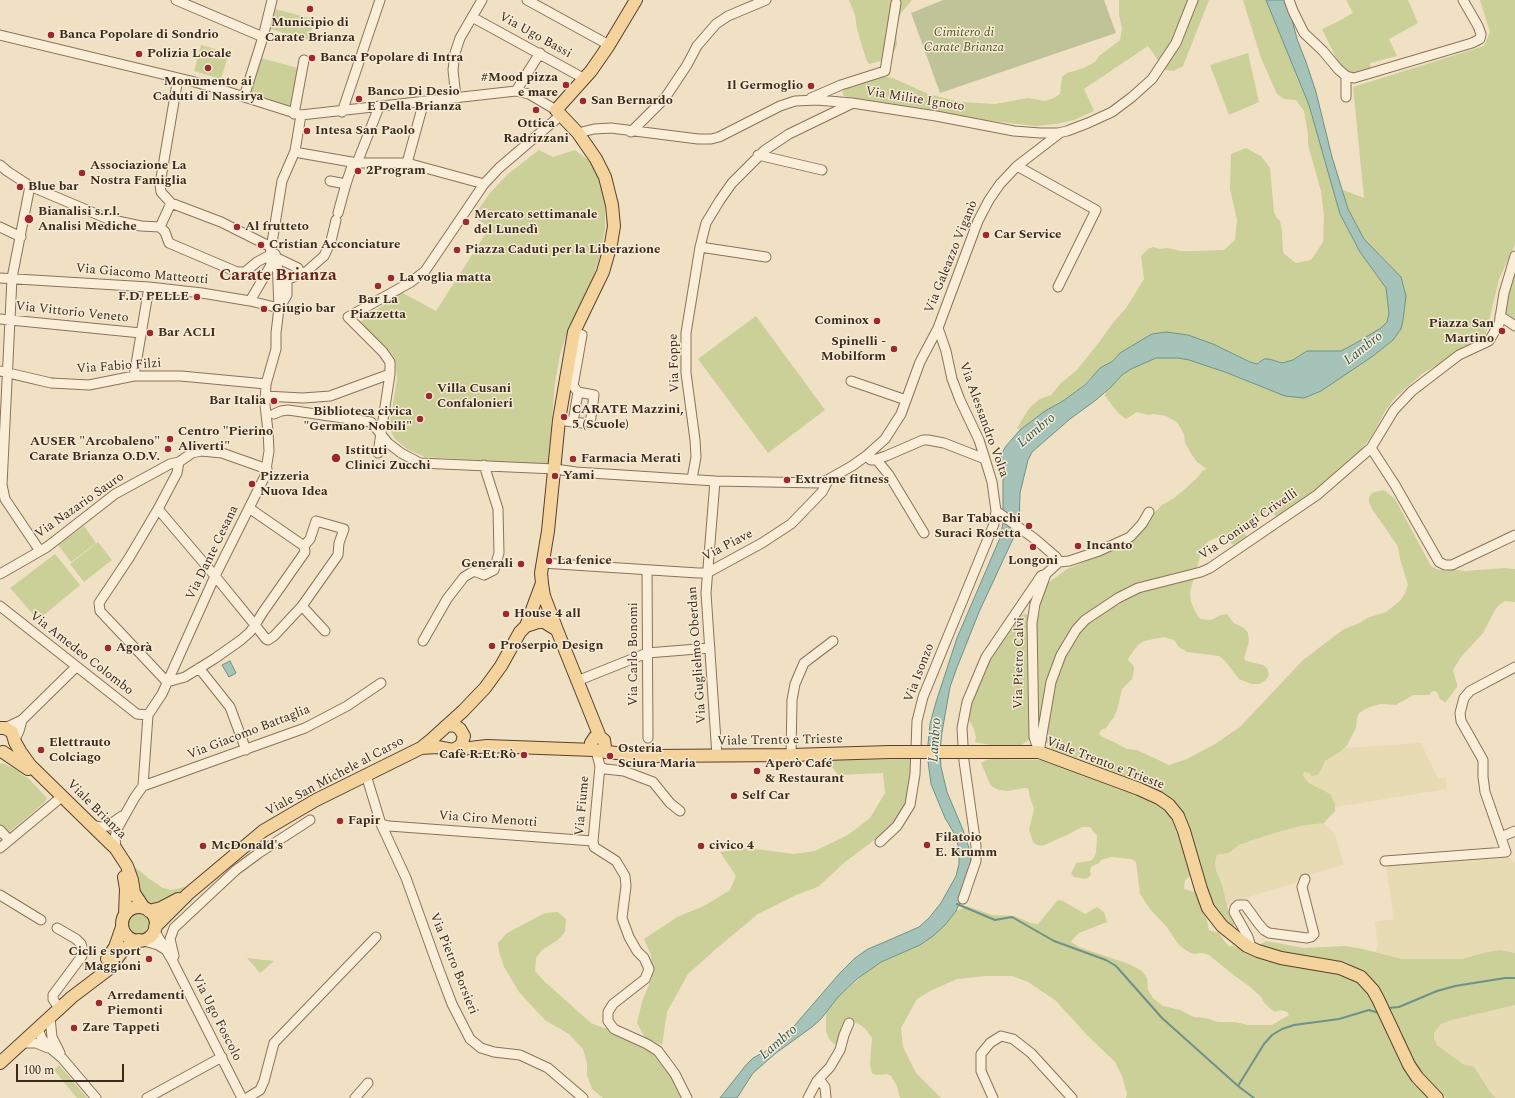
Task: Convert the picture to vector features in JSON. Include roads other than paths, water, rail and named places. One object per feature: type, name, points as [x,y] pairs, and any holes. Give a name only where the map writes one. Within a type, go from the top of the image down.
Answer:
[{"type":"main road","points":[[523,629],[541,573],[548,531],[559,420],[574,332],[603,272],[612,244],[614,226],[612,205],[605,177],[596,159],[578,133],[558,113],[609,46],[636,0]]},
{"type":"main road","points":[[421,748],[437,747],[449,749],[487,746],[567,748],[597,744],[594,722],[556,630],[544,596],[541,573]]},
{"type":"main road","points":[[523,629],[538,622],[544,622],[556,630]]},
{"type":"main road","name":"Viale San Michele al Carso","points":[[154,928],[188,894],[263,831],[306,805],[421,748],[463,711],[489,682],[501,666],[523,629]]},
{"type":"main road","points":[[463,711],[462,730],[464,736],[462,743],[457,748],[449,749],[440,743],[439,739],[443,729],[454,725],[462,730],[470,738],[487,746]]},
{"type":"main road","name":"Viale Brianza","points":[[2,728],[12,732],[30,765],[116,849],[127,866],[132,880],[134,893],[146,909]]},
{"type":"main road","name":"Viale Brianza","points":[[1,751],[9,750],[15,740]]},
{"type":"main road","name":"Viale Trento e Trieste","points":[[597,744],[626,753],[648,756],[791,755],[1036,750],[1140,789],[1159,798],[1178,816],[1184,831],[1200,889],[1208,908],[1222,926],[1237,939],[1251,947],[1281,958],[1340,968],[1361,977],[1373,990],[1378,999],[1409,1065],[1417,1078],[1437,1098]]},
{"type":"main road","name":"Viale Brianza","points":[[1,751],[28,768],[114,855],[122,869],[125,879],[125,914]]},
{"type":"main road","name":"Viale San Michele al Carso","points":[[146,909],[162,908],[188,894]]},
{"type":"main road","points":[[0,1063],[92,981],[109,969],[124,949],[151,935],[154,928],[154,918],[146,909],[136,907],[125,914],[113,951],[92,981]]},
{"type":"main road","points":[[122,927],[126,935],[134,940],[139,940]]},
{"type":"street","points":[[176,0],[262,37]]},
{"type":"street","points":[[244,96],[272,0]]},
{"type":"street","points":[[342,112],[380,0]]},
{"type":"street","points":[[456,98],[453,70],[455,53],[460,38],[482,0]]},
{"type":"street","points":[[527,0],[609,46]]},
{"type":"street","points":[[631,132],[665,98],[698,46],[716,24],[728,16],[766,0]]},
{"type":"street","name":"Via Milite Ignoto","points":[[578,133],[586,130],[602,128],[711,139],[719,137],[780,106],[806,100],[825,100],[852,103],[936,116],[1014,131],[1040,133],[1062,132],[1088,123],[1112,112],[1152,79],[1176,43],[1193,0]]},
{"type":"street","points":[[1289,0],[1304,33],[1323,51],[1338,69],[1346,76],[1354,78],[1472,43],[1480,39],[1481,34],[1478,26],[1463,0]]},
{"type":"street","points":[[806,100],[841,85],[885,71],[896,3]]},
{"type":"street","name":"Via Ugo Bassi","points":[[472,17],[585,79]]},
{"type":"street","points":[[0,35],[178,78],[244,96],[298,114],[342,112],[516,91],[529,94],[558,113],[484,184],[425,271],[411,282],[348,317],[383,352],[390,362],[390,374],[378,453]]},
{"type":"street","points":[[516,91],[540,53]]},
{"type":"street","points":[[250,301],[271,265],[282,181],[295,151],[304,60]]},
{"type":"street","points":[[1346,76],[1346,97]]},
{"type":"street","points":[[178,78],[160,184],[161,192],[171,203],[221,222],[303,270]]},
{"type":"street","points":[[407,163],[424,101]]},
{"type":"street","name":"Via Foppe","points":[[692,479],[696,457],[686,373],[686,348],[688,316],[700,247],[706,223],[732,183],[758,155],[789,134],[852,103]]},
{"type":"street","points":[[280,308],[287,295],[288,280],[324,256],[331,241],[346,184],[379,107]]},
{"type":"street","name":"Via Galeazzo Viganò","points":[[938,328],[978,221],[988,200],[1000,184],[1017,166],[1062,132]]},
{"type":"street","points":[[295,151],[300,154],[355,163],[407,163],[484,184]]},
{"type":"street","points":[[758,155],[822,170]]},
{"type":"street","points":[[0,165],[30,186],[108,218],[141,226],[160,227],[165,232],[169,243],[237,272],[245,272],[257,262],[273,253]]},
{"type":"street","points":[[1017,166],[1096,210],[1058,288]]},
{"type":"street","points":[[330,181],[346,184]]},
{"type":"street","points":[[30,186],[12,278],[10,320],[4,372],[1,457],[2,485],[5,499],[4,506],[40,551]]},
{"type":"street","points":[[160,227],[171,203]]},
{"type":"street","points":[[0,227],[20,237]]},
{"type":"street","points":[[700,247],[766,257]]},
{"type":"street","points":[[273,253],[280,308]]},
{"type":"street","name":"Via Coniugi Crivelli","points":[[1036,750],[1051,682],[1061,655],[1076,630],[1085,620],[1118,598],[1138,588],[1201,572],[1210,568],[1317,495],[1372,448],[1387,420],[1419,385],[1459,355],[1488,341],[1498,324],[1504,293],[1515,256]]},
{"type":"street","name":"Via Giacomo Matteotti","points":[[0,278],[202,293],[250,301],[280,308]]},
{"type":"street","points":[[134,376],[149,288]]},
{"type":"street","name":"Via Dante Cesana","points":[[148,715],[162,694],[166,682],[215,576],[262,483],[267,469],[269,457],[265,401],[266,384],[276,349],[276,333],[280,308]]},
{"type":"street","points":[[1500,316],[1515,326]]},
{"type":"street","name":"Via Vittorio Veneto","points":[[0,319],[142,333]]},
{"type":"street","points":[[265,401],[274,414],[288,410],[371,422],[388,443],[401,453],[420,463],[555,468],[576,472],[715,481],[805,484],[820,483],[852,466],[885,439],[901,414],[920,362],[938,328]]},
{"type":"street","name":"Via Alessandro Volta","points":[[938,328],[946,351],[952,379],[979,440],[992,482],[999,513]]},
{"type":"street","points":[[573,422],[582,335],[574,332]]},
{"type":"street","name":"Via Fabio Filzi","points":[[4,372],[51,383],[89,385],[134,376],[181,376],[266,384]]},
{"type":"street","points":[[265,401],[330,396],[390,374]]},
{"type":"street","points":[[851,381],[906,400]]},
{"type":"street","points":[[559,420],[590,424],[594,395],[576,389]]},
{"type":"street","name":"Via Dante Cesana","points":[[268,432],[274,414]]},
{"type":"street","points":[[866,456],[871,460],[876,459],[919,442],[928,440],[944,443],[985,459]]},
{"type":"street","points":[[1372,448],[1439,562],[1445,565],[1452,565],[1515,536]]},
{"type":"street","name":"Via Nazario Sauro","points":[[0,574],[40,551],[115,494],[170,464],[179,462],[192,453],[211,451],[267,469]]},
{"type":"street","points":[[876,459],[889,474],[924,533]]},
{"type":"street","points":[[179,462],[177,472],[158,508],[129,558],[98,603],[100,611],[166,682],[176,681],[185,677],[241,640],[256,625],[263,612],[305,552],[304,546],[249,508]]},
{"type":"street","points":[[423,640],[447,599],[464,577],[474,571],[484,575],[494,570],[499,553],[498,509],[484,466]]},
{"type":"street","name":"Via Piave","points":[[541,573],[647,570],[707,573],[762,543],[791,524],[822,492],[829,479]]},
{"type":"street","name":"Via Guglielmo Oberdan","points":[[715,481],[706,593],[718,756]]},
{"type":"street","points":[[158,508],[266,639],[270,639],[302,606],[338,555],[339,543],[344,529],[316,521],[310,539],[304,546]]},
{"type":"street","points":[[999,513],[1018,526],[1056,557],[1061,563],[1099,551],[1130,536],[1142,524],[1149,512]]},
{"type":"street","name":"Via Isonzo","points":[[880,842],[897,826],[910,805],[915,774],[917,721],[923,697],[999,513]]},
{"type":"street","name":"Via Pietro Calvi","points":[[1036,750],[1034,737],[1032,623],[1035,604],[1045,576],[1059,562]]},
{"type":"street","name":"Via Carlo Bonomi","points":[[647,570],[648,738]]},
{"type":"street","points":[[964,899],[976,861],[976,846],[964,760],[962,728],[966,702],[986,657],[1041,576],[1045,576]]},
{"type":"street","name":"Via Amedeo Colombo","points":[[0,606],[138,714],[148,715]]},
{"type":"street","points":[[302,606],[325,631]]},
{"type":"street","points":[[791,755],[792,700],[795,684],[804,663],[833,641]]},
{"type":"street","points":[[577,681],[647,653],[710,648]]},
{"type":"street","points":[[2,728],[22,720],[76,667]]},
{"type":"street","points":[[1385,861],[1506,852],[1485,792],[1483,760],[1461,721],[1460,713],[1464,698],[1470,691],[1515,667]]},
{"type":"street","points":[[199,668],[230,707],[246,750]]},
{"type":"street","name":"Via Giacomo Battaglia","points":[[143,786],[305,728],[347,706],[381,683]]},
{"type":"street","points":[[116,849],[116,832],[126,812],[143,786],[148,715]]},
{"type":"street","points":[[15,740],[22,720]]},
{"type":"street","name":"Via Fiume","points":[[597,744],[600,766],[593,841],[594,847],[616,861],[625,876],[626,886],[622,918],[629,937],[637,951],[644,958],[649,969],[645,979],[613,1004],[608,1012],[608,1021],[614,1029],[647,1044],[658,1051],[674,1074],[687,1098]]},
{"type":"street","points":[[600,766],[624,771],[653,782],[670,803],[680,811]]},
{"type":"street","name":"Via Pietro Borsieri","points":[[366,775],[381,824],[406,878],[452,1004],[470,1039],[481,1048],[494,1052],[520,1055],[548,1068],[583,1098]]},
{"type":"street","points":[[0,848],[58,799]]},
{"type":"street","points":[[93,825],[100,827],[108,826],[126,812]]},
{"type":"street","points":[[172,960],[174,956],[170,939],[174,928],[236,870],[259,853],[310,820]]},
{"type":"street","name":"Via Ciro Menotti","points":[[381,824],[389,826],[593,841]]},
{"type":"street","points":[[0,830],[9,840]]},
{"type":"street","points":[[1501,837],[1515,831]]},
{"type":"street","points":[[1251,947],[1248,937],[1234,912],[1235,908],[1242,904],[1245,905],[1264,930],[1270,934],[1307,938],[1314,934],[1302,887],[1305,879]]},
{"type":"street","points":[[0,895],[41,920]]},
{"type":"street","points":[[57,928],[76,939],[81,944],[83,950],[82,956],[53,995],[53,999],[60,1010]]},
{"type":"street","name":"Via Ugo Foscolo","points":[[154,928],[167,950],[242,1098]]},
{"type":"street","points":[[247,1098],[256,1093],[262,1085],[274,1043],[376,937]]},
{"type":"street","points":[[139,940],[158,945],[167,950]]},
{"type":"street","points":[[50,1018],[52,1037],[62,1058]]},
{"type":"street","points":[[808,1098],[817,1082],[830,1068],[840,1050],[844,1034],[849,1023]]},
{"type":"street","points":[[38,1029],[42,1039],[62,1058],[96,1098]]},
{"type":"street","points":[[993,1098],[981,1071],[981,1054],[990,1043],[1001,1036],[1013,1039],[1031,1053],[1072,1098]]},
{"type":"street","points":[[23,1043],[36,1043],[52,1050]]},
{"type":"street","points":[[147,1098],[222,1057]]},
{"type":"street","points":[[817,1082],[822,1082],[825,1087],[826,1098]]},
{"type":"street","points":[[355,1098],[368,1083]]},
{"type":"water","name":"Lambro","points":[[1266,0],[1287,0],[1297,39],[1316,92],[1332,157],[1348,209],[1364,239],[1401,277],[1406,296],[1401,329],[1393,340],[1373,356],[1321,391],[1304,398],[1285,396],[1225,372],[1189,360],[1178,358],[1156,358],[1131,369],[1122,375],[1096,400],[1070,419],[1032,452],[1028,460],[1020,493],[1019,525],[1003,515],[1003,476],[1001,455],[1006,446],[1020,430],[1045,411],[1063,401],[1086,384],[1100,368],[1113,361],[1120,353],[1152,334],[1166,332],[1188,335],[1213,344],[1250,362],[1257,364],[1264,359],[1269,359],[1282,363],[1293,360],[1307,351],[1341,351],[1381,328],[1387,322],[1389,313],[1386,288],[1360,252],[1340,214],[1309,105]]},
{"type":"water","name":"Lambro","points":[[1004,518],[1018,528],[979,612],[956,670],[950,687],[942,732],[940,751],[941,767],[947,792],[963,830],[971,854],[971,863],[964,893],[956,911],[945,925],[920,945],[881,962],[857,979],[838,997],[821,1019],[776,1053],[753,1073],[737,1098],[720,1098],[746,1065],[753,1058],[768,1050],[789,1032],[839,974],[855,958],[868,949],[919,927],[929,918],[941,903],[956,876],[959,864],[959,848],[954,833],[945,818],[931,784],[927,754],[930,724],[957,638],[1000,538]]},
{"type":"water","points":[[230,661],[236,673],[229,677],[222,665]]},
{"type":"waterway","points":[[957,904],[995,920],[1012,917],[1054,941],[1106,960],[1116,966],[1162,1018],[1238,1086],[1254,1098]]},
{"type":"waterway","points":[[1388,1008],[1399,1007],[1437,991],[1455,986],[1505,978],[1515,978]]},
{"type":"waterway","points":[[1238,1086],[1264,1044],[1272,1035],[1282,1029],[1294,1025],[1339,1019],[1369,1010],[1379,1013]]},
{"type":"place","name":"Municipio di Carate Brianza","points":[[310,9]]},
{"type":"place","name":"Banca Popolare di Sondrio","points":[[51,35]]},
{"type":"place","name":"Polizia Locale","points":[[139,54]]},
{"type":"place","name":"Banca Popolare di Intra","points":[[312,58]]},
{"type":"place","name":"Monumento ai Caduti di Nassirya","points":[[208,68]]},
{"type":"place","name":"#Mood pizza e mare","points":[[566,85]]},
{"type":"place","name":"Il Germoglio","points":[[811,86]]},
{"type":"place","name":"Banco Di Desio E Della Brianza","points":[[359,99]]},
{"type":"place","name":"San Bernardo","points":[[583,101]]},
{"type":"place","name":"Ottica Radrizzani","points":[[536,110]]},
{"type":"place","name":"Intesa San Paolo","points":[[307,131]]},
{"type":"place","name":"2Program","points":[[358,171]]},
{"type":"place","name":"Associazione La Nostra Famiglia","points":[[82,173]]},
{"type":"place","name":"Blue bar","points":[[20,187]]},
{"type":"place","name":"Bianalisi s.r.l. Analisi Mediche","points":[[29,219]]},
{"type":"place","name":"Mercato settimanale del Lunedì","points":[[466,222]]},
{"type":"place","name":"Al frutteto","points":[[237,227]]},
{"type":"place","name":"Car Service","points":[[986,235]]},
{"type":"place","name":"Cristian Acconciature","points":[[261,245]]},
{"type":"place","name":"Piazza Caduti per la Liberazione","points":[[457,250]]},
{"type":"place","name":"La voglia matta","points":[[391,278]]},
{"type":"place","name":"Bar La Piazzetta","points":[[378,286]]},
{"type":"place","name":"F.D. PELLE","points":[[197,297]]},
{"type":"place","name":"Giugio bar","points":[[264,309]]},
{"type":"place","name":"Cominox","points":[[877,321]]},
{"type":"place","name":"Piazza San Martino","points":[[1502,331]]},
{"type":"place","name":"Bar ACLI","points":[[150,333]]},
{"type":"place","name":"Spinelli - Mobilform","points":[[894,349]]},
{"type":"place","name":"Villa Cusani Confalonieri","points":[[429,396]]},
{"type":"place","name":"Bar Italia","points":[[274,401]]},
{"type":"place","name":"CARATE Mazzini, 5 (Scuole)","points":[[564,417]]},
{"type":"place","name":"Biblioteca civica \"Germano Nobili\"","points":[[420,419]]},
{"type":"place","name":"Centro \"Pierino Aliverti\"","points":[[170,439]]},
{"type":"place","name":"AUSER \"Arcobaleno\" Carate Brianza O.D.V.","points":[[168,449]]},
{"type":"place","name":"Istituti Clinici Zucchi","points":[[336,458]]},
{"type":"place","name":"Farmacia Merati","points":[[573,459]]},
{"type":"place","name":"Yami","points":[[555,476]]},
{"type":"place","name":"Extreme fitness","points":[[787,480]]},
{"type":"place","name":"Pizzeria Nuova Idea","points":[[252,484]]},
{"type":"place","name":"Bar Tabacchi Suraci Rosetta","points":[[1029,526]]},
{"type":"place","name":"Incanto","points":[[1078,546]]},
{"type":"place","name":"Longoni","points":[[1033,547]]},
{"type":"place","name":"La fenice","points":[[549,561]]},
{"type":"place","name":"Generali","points":[[521,564]]},
{"type":"place","name":"House 4 all","points":[[506,614]]},
{"type":"place","name":"Proserpio Design","points":[[492,646]]},
{"type":"place","name":"Agorà","points":[[108,648]]},
{"type":"place","name":"Elettrauto Colciago","points":[[41,750]]},
{"type":"place","name":"Cafè R.Et.Rò","points":[[524,755]]},
{"type":"place","name":"Osteria Sciura Maria","points":[[610,756]]},
{"type":"place","name":"Aperò Café & Restaurant","points":[[757,771]]},
{"type":"place","name":"Self Car","points":[[734,796]]},
{"type":"place","name":"Fapir","points":[[340,821]]},
{"type":"place","name":"Filatoio E. Krumm","points":[[927,845]]},
{"type":"place","name":"McDonald's","points":[[203,846]]},
{"type":"place","name":"civico 4","points":[[701,846]]},
{"type":"place","name":"Cicli e sport Maggioni","points":[[149,959]]},
{"type":"place","name":"Arredamenti Piemonti","points":[[99,1003]]},
{"type":"place","name":"Zare Tappeti","points":[[74,1028]]},
{"type":"district","name":"Carate Brianza","points":[[278,277]]},
{"type":"park label","name":"Cimitero di Carate Brianza","points":[[964,40]]}]
